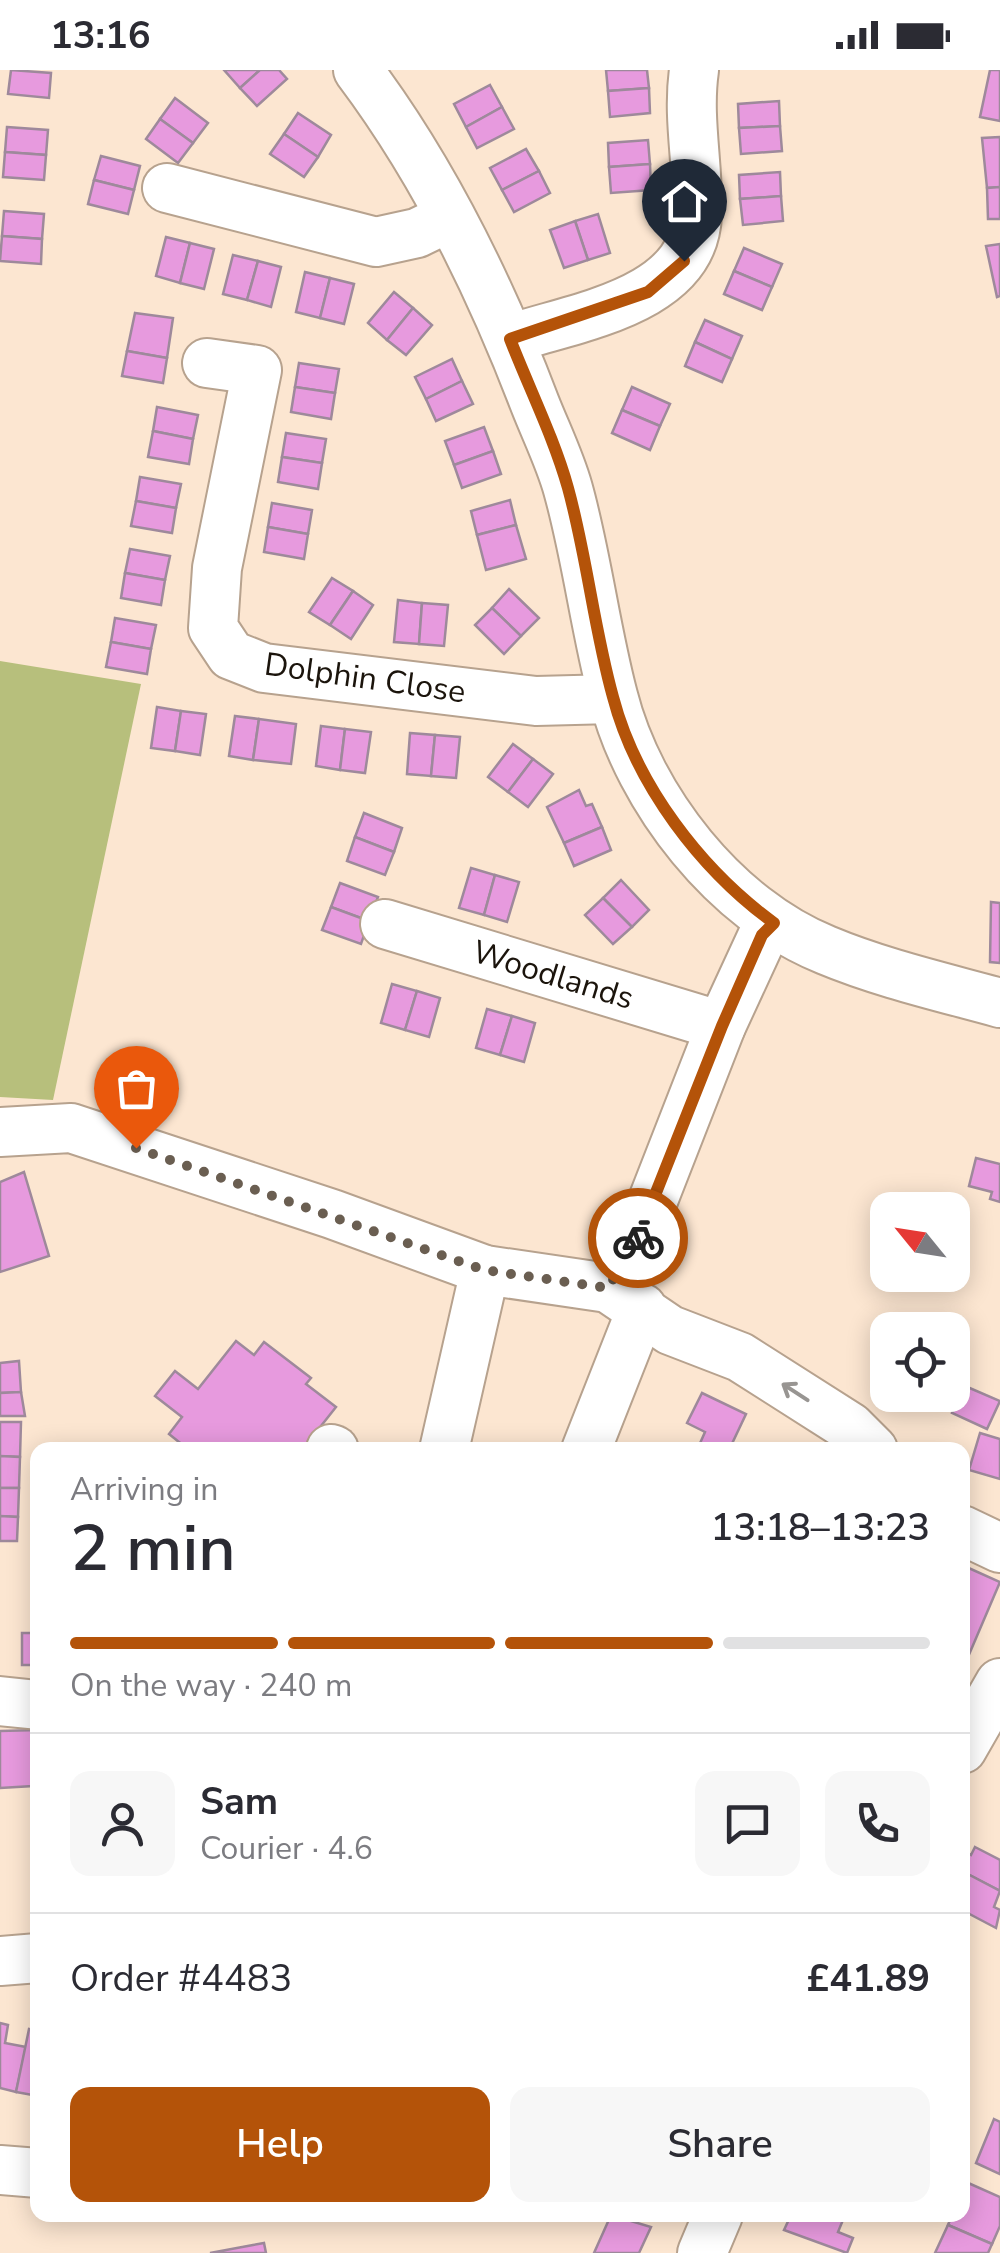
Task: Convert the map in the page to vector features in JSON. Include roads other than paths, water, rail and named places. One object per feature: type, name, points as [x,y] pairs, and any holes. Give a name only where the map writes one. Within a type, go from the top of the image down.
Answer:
[{"type":"street","points":[[358,70],[426,168],[510,339],[568,486],[613,699],[637,760],[671,818],[741,899],[774,923],[824,950],[1000,1003]]},
{"type":"street","points":[[510,339],[648,292],[684,261],[697,220],[690,95],[694,70]]},
{"type":"street","points":[[167,188],[222,184],[376,242],[417,233],[448,218]]},
{"type":"street","name":"Dolphin Close","points":[[208,363],[259,355],[217,568],[213,628],[231,655],[264,668],[536,701],[613,699]]},
{"type":"street","points":[[588,1442],[639,1236],[722,1026],[762,935],[774,923]]},
{"type":"street","name":"Woodlands","points":[[386,924],[722,1026]]},
{"type":"street","points":[[0,1132],[71,1128],[259,1189],[484,1270],[625,1298],[670,1330],[740,1356],[850,1427],[865,1442]]},
{"type":"street","points":[[446,1442],[484,1270]]},
{"type":"street","points":[[970,1534],[1000,1548]]},
{"type":"street","points":[[970,1735],[1000,1684]]},
{"type":"street","points":[[0,1702],[30,1704]]},
{"type":"street","points":[[0,1961],[30,1959]]},
{"type":"street","points":[[0,2170],[30,2172]]},
{"type":"street","points":[[702,2253],[715,2222]]}]
